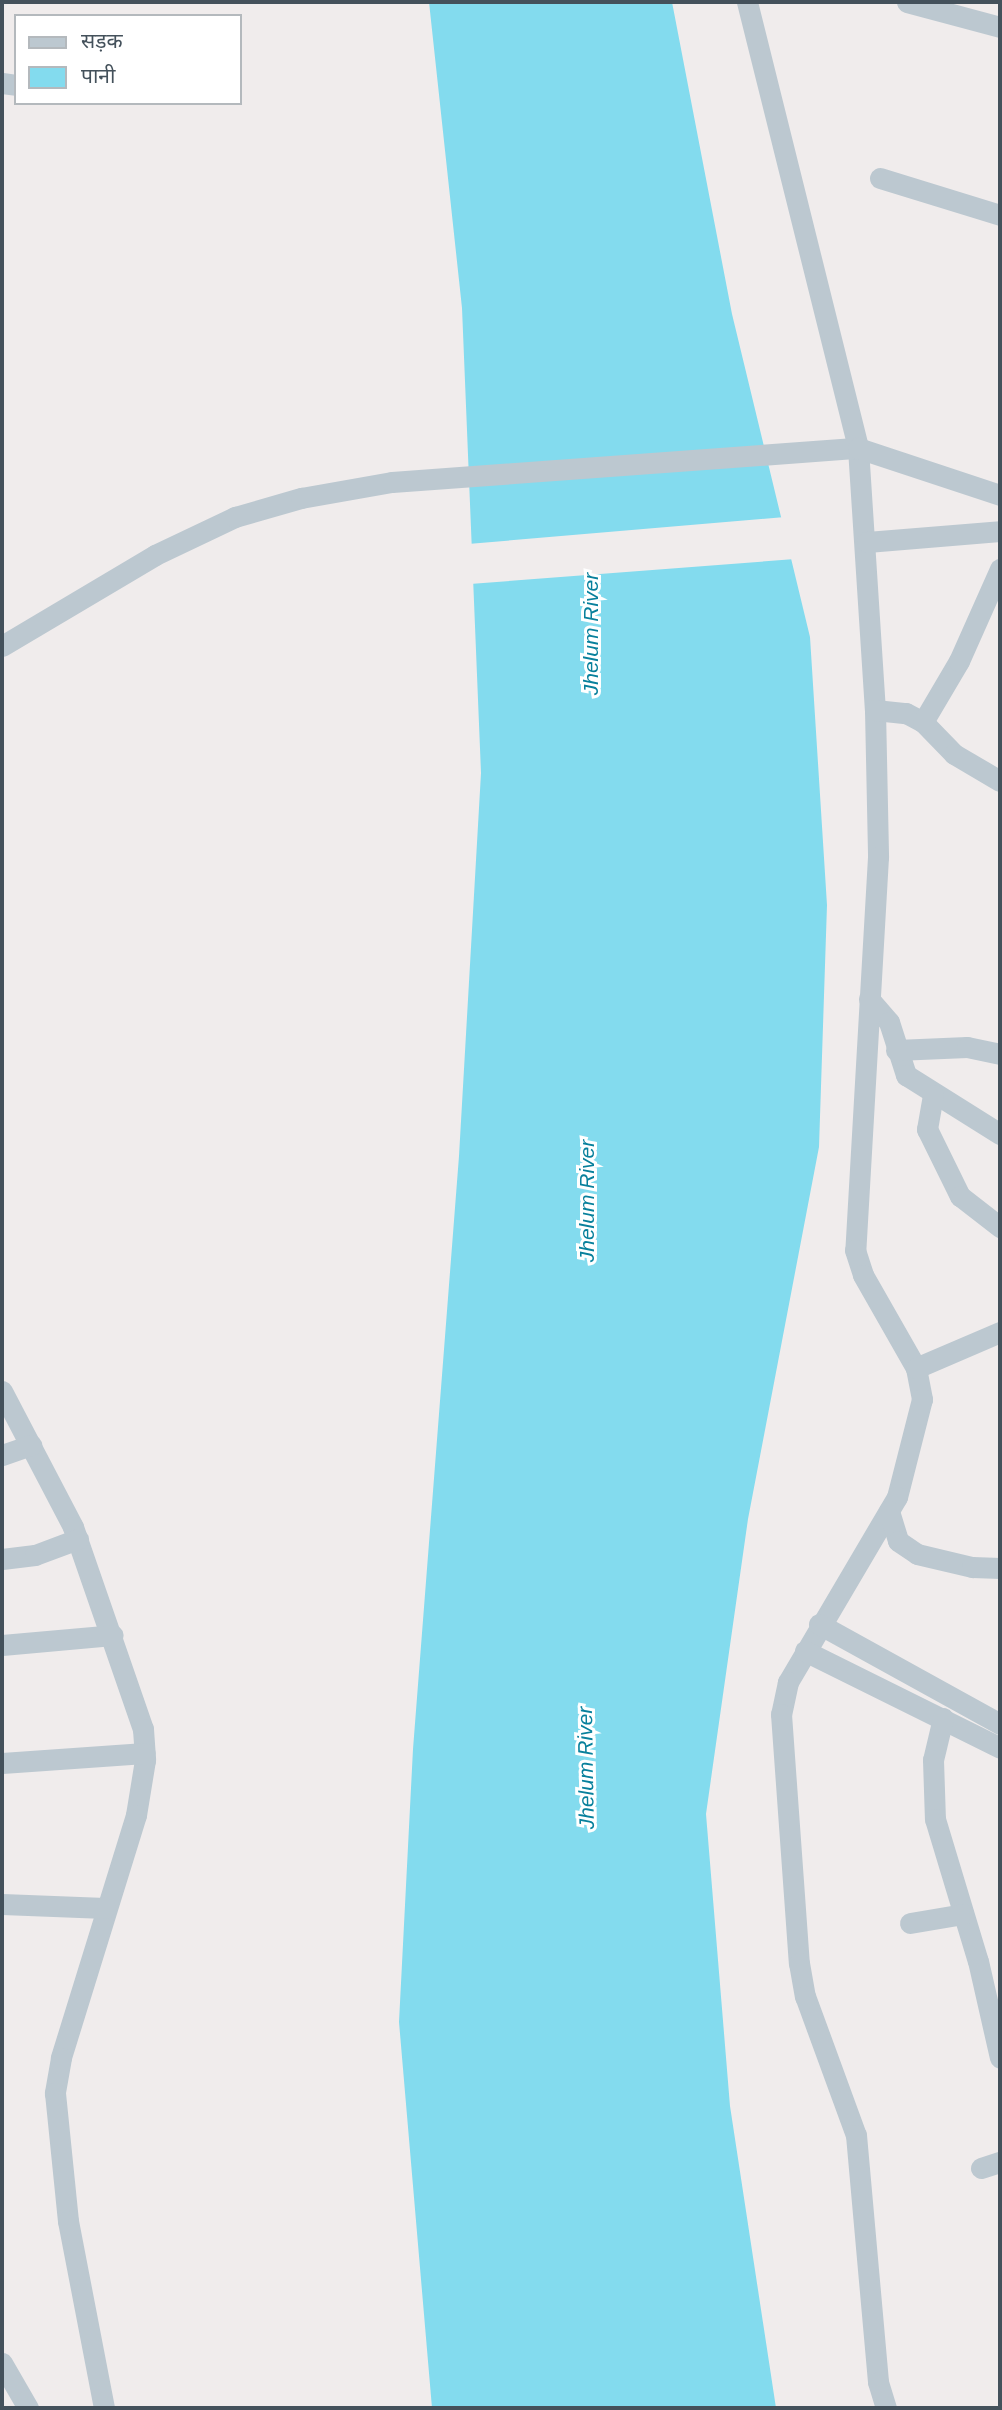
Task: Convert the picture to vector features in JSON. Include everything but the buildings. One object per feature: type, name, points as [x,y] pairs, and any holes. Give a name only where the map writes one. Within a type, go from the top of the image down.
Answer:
[{"type":"street","points":[[747,2],[858,448],[867,542],[875,710],[878,857],[855,1250],[863,1275],[916,1368],[921,1412],[889,1511],[788,1682],[781,1714],[792,1909],[805,1996],[856,2135],[878,2382],[886,2408]]},
{"type":"street","points":[[907,2],[1000,27]]},
{"type":"street","points":[[880,178],[1000,215]]},
{"type":"street","points":[[2,646],[155,555],[235,517],[301,498],[392,482],[858,448],[1000,495]]},
{"type":"street","points":[[867,542],[1000,531]]},
{"type":"street","points":[[923,722],[959,662],[1000,569]]},
{"type":"street","points":[[875,710],[906,713],[923,722],[954,754],[1000,781]]},
{"type":"street","points":[[869,999],[889,1022],[906,1075],[933,1095],[1000,1134]]},
{"type":"street","points":[[896,1050],[967,1047],[1000,1054]]},
{"type":"street","points":[[933,1095],[927,1129],[960,1196],[1000,1227]]},
{"type":"street","points":[[916,1368],[1000,1332]]},
{"type":"street","points":[[2,1391],[78,1539],[137,1705],[145,1753],[135,1815],[61,2057],[55,2093],[68,2221],[104,2408]]},
{"type":"street","points":[[2,1455],[31,1445]]},
{"type":"street","points":[[889,1511],[898,1541],[917,1554],[972,1567],[1000,1568]]},
{"type":"street","points":[[2,1559],[35,1555],[78,1539]]},
{"type":"street","points":[[2,1644],[113,1635]]},
{"type":"street","points":[[812,1638],[943,1718],[1000,1748]]},
{"type":"street","points":[[812,1638],[1000,1724]]},
{"type":"street","points":[[943,1718],[933,1760],[933,1795],[963,1914],[996,2012],[1000,2059]]},
{"type":"street","points":[[2,1763],[145,1753]]},
{"type":"street","points":[[2,1904],[105,1908]]},
{"type":"street","points":[[910,1923],[963,1914]]},
{"type":"street","points":[[2,2363],[29,2408]]},
{"type":"water","name":"Jhelum River","points":[[429,2],[672,2],[732,314],[810,637],[827,905],[819,1147],[748,1519],[706,1814],[730,2106],[776,2408],[432,2408],[399,2022],[413,1749],[459,1156],[481,773],[462,308]]},
{"type":"pier","points":[[785,517],[795,559],[470,584],[468,544]]}]
